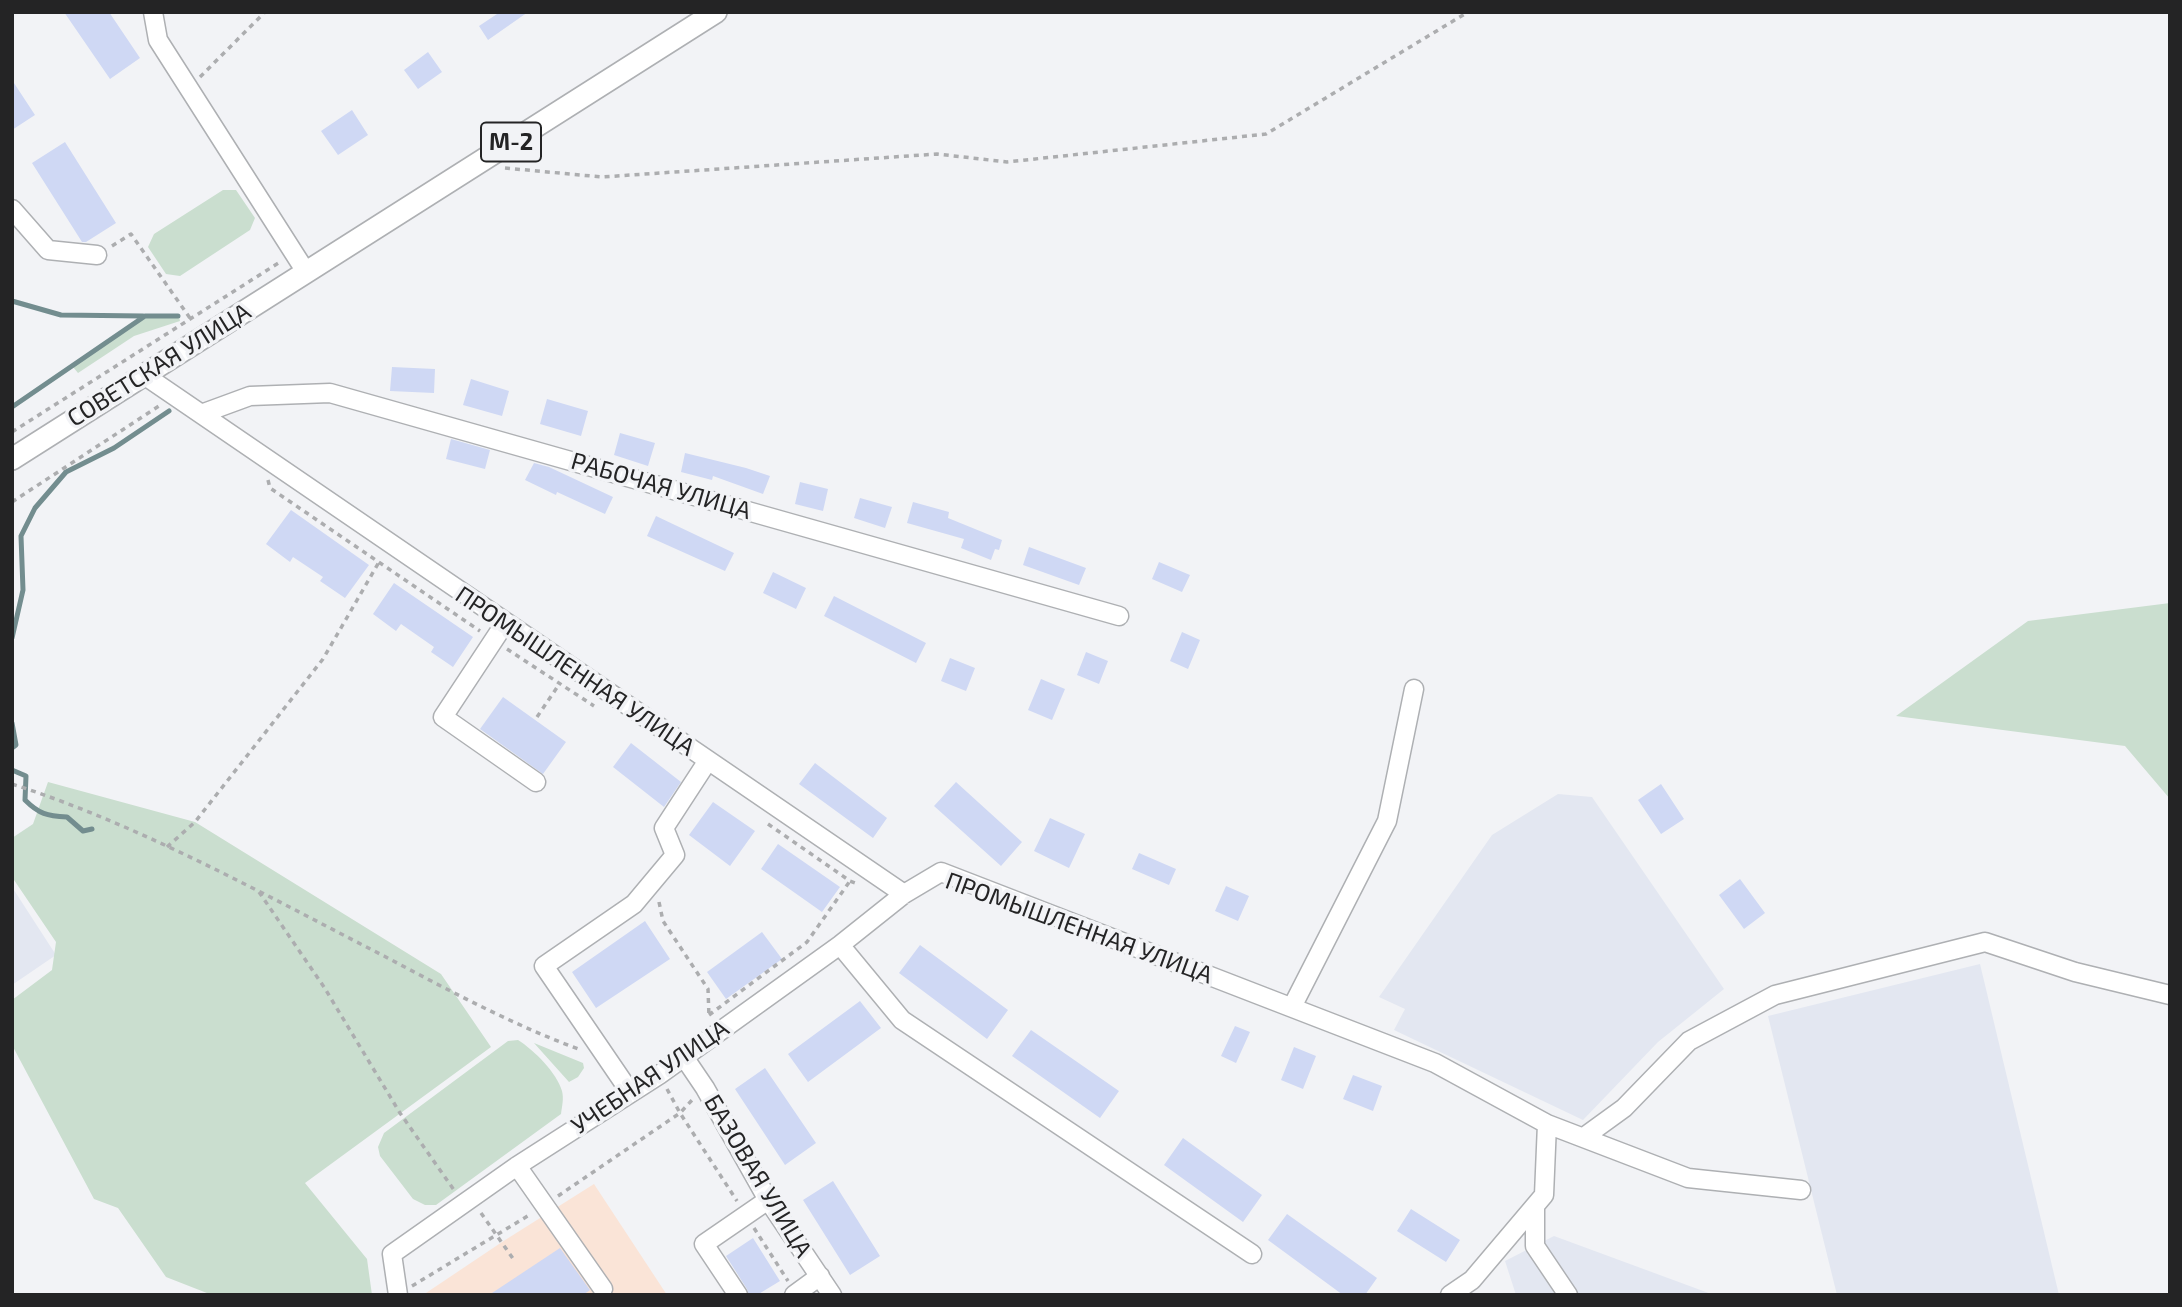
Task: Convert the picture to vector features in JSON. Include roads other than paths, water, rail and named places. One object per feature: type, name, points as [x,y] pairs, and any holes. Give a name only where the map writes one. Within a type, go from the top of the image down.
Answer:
[{"type":"main road","name":"М-2","points":[[306,272],[716,12]]},
{"type":"main road","name":"СОВЕТСКАЯ УЛИЦА","points":[[12,459],[306,272]]},
{"type":"street","points":[[153,12],[158,40],[306,272]]},
{"type":"street","points":[[12,209],[48,250],[97,255]]},
{"type":"street","name":"ПРОМЫШЛЕННАЯ УЛИЦА","points":[[144,375],[904,894],[941,872],[1435,1063],[1547,1124],[1688,1178],[1801,1190]]},
{"type":"street","name":"РАБОЧАЯ УЛИЦА","points":[[201,414],[250,396],[330,393],[1119,615]]},
{"type":"street","points":[[505,622],[443,717],[536,782]]},
{"type":"street","points":[[1292,1007],[1387,821],[1414,689]]},
{"type":"street","points":[[630,1092],[544,965],[634,904],[675,855],[664,828],[707,762]]},
{"type":"street","name":"УЧЕБНАЯ УЛИЦА","points":[[398,1295],[393,1254],[517,1166],[684,1058],[840,945],[904,894]]},
{"type":"street","points":[[1584,1138],[1624,1108],[1689,1041],[1775,995],[1985,942],[2075,972],[2170,995]]},
{"type":"street","points":[[840,945],[902,1020],[1252,1254]]},
{"type":"street","name":"БАЗОВАЯ УЛИЦА","points":[[684,1058],[705,1088],[768,1200],[832,1295]]},
{"type":"street","points":[[1450,1295],[1472,1280],[1544,1195],[1547,1124]]},
{"type":"street","points":[[517,1166],[603,1289]]},
{"type":"street","points":[[738,1295],[705,1244],[768,1200]]},
{"type":"street","points":[[1535,1206],[1535,1246],[1568,1295]]},
{"type":"street","points":[[795,1294],[820,1276]]},
{"type":"waterway","points":[[12,301],[61,315],[143,316]]},
{"type":"waterway","points":[[12,407],[145,316],[178,316]]},
{"type":"waterway","points":[[12,638],[23,590],[21,536],[35,508],[66,472],[114,448],[169,411]]},
{"type":"waterway","points":[[12,723],[16,745],[12,748]]},
{"type":"waterway","points":[[12,770],[26,776],[25,800],[39,811],[67,817],[83,831],[92,829]]}]
